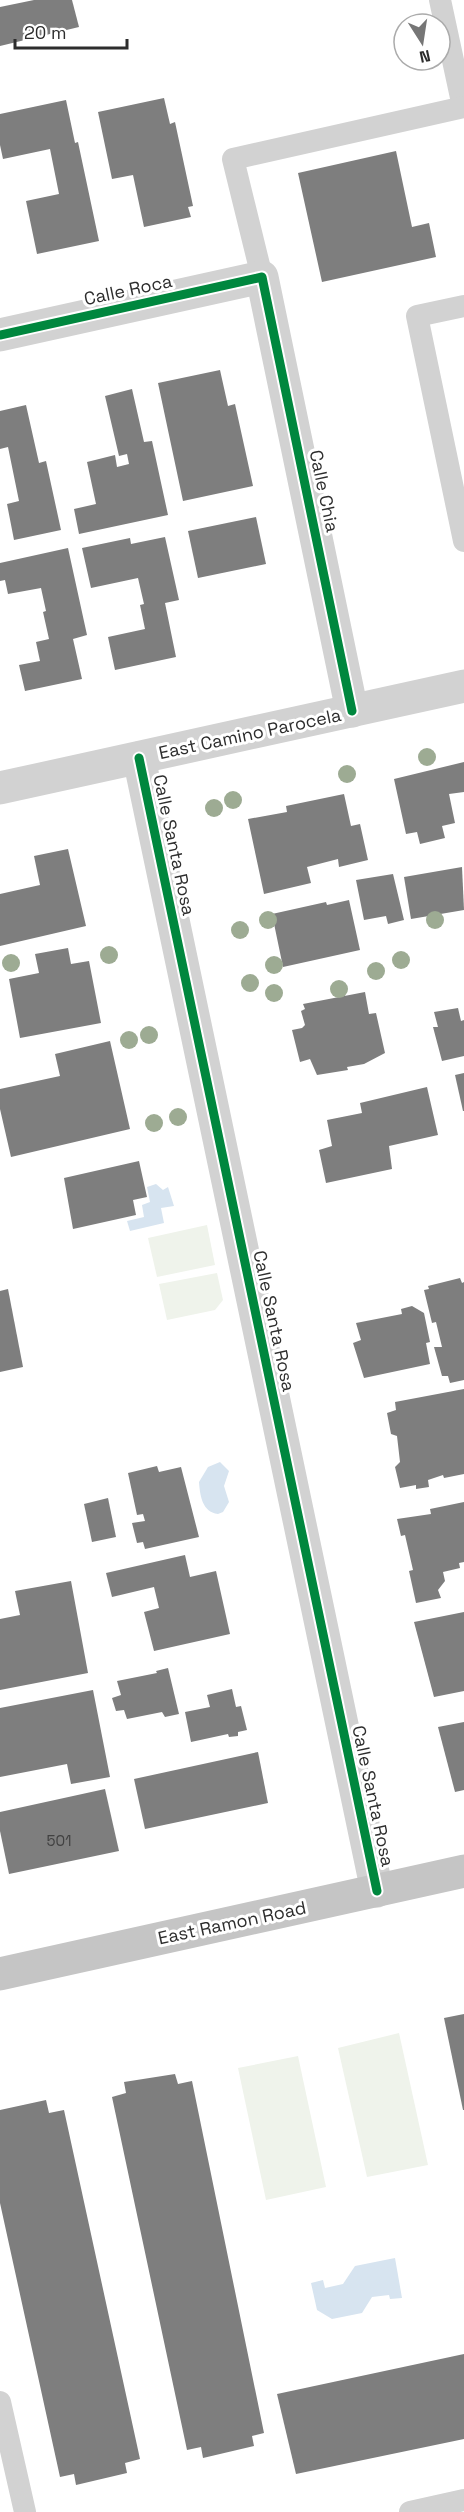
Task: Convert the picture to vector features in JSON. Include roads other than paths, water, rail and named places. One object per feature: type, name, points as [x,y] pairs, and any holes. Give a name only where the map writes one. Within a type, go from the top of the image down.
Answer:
[{"type":"main road","name":"East Ramon Road","points":[[0,1974],[464,1871]]},
{"type":"street","name":"Calle Roca","points":[[0,335],[262,277]]},
{"type":"street","name":"Calle Chia","points":[[262,277],[352,711]]},
{"type":"street","name":"East Camino Parocela","points":[[0,788],[464,686]]},
{"type":"street","name":"Calle Santa Rosa","points":[[139,758],[377,1891]]},
{"type":"lane","points":[[262,277],[233,159],[464,107],[440,0]]},
{"type":"lane","points":[[464,306],[417,316],[464,541]]},
{"type":"lane","points":[[0,2402],[25,2512]]},
{"type":"lane","points":[[410,2512],[464,2500]]}]
